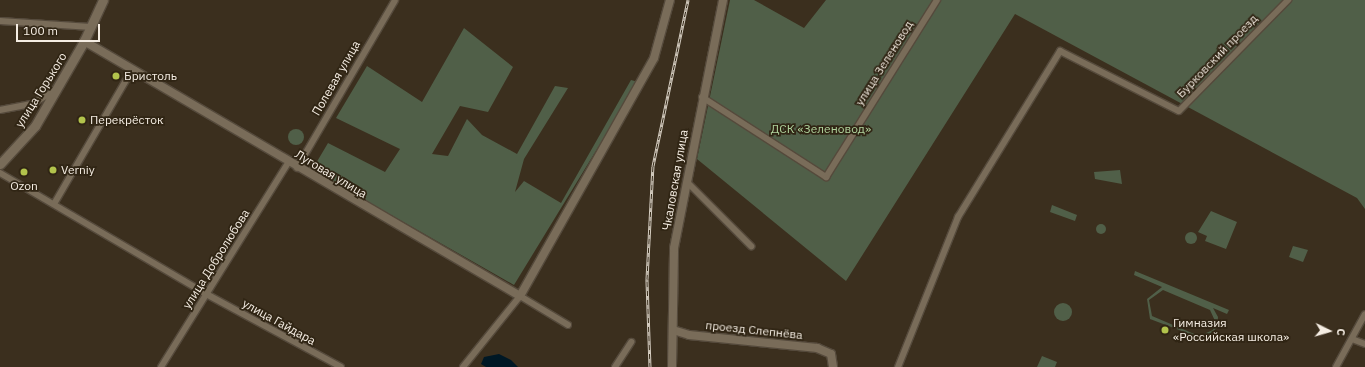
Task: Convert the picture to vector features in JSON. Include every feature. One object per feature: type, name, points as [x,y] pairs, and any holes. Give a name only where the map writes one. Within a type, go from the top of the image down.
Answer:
[{"type":"main road","name":"улица Горького","points":[[0,164],[35,126],[57,91],[84,41],[103,0]]},
{"type":"street","name":"Полевая улица","points":[[297,168],[395,0]]},
{"type":"street","points":[[463,367],[520,296],[654,58],[670,0]]},
{"type":"street","name":"Чкаловская улица","points":[[672,367],[674,248],[702,96],[723,0]]},
{"type":"street","name":"улица Зеленовод","points":[[702,96],[826,177],[937,0]]},
{"type":"street","name":"Бурковский проезд","points":[[898,367],[958,217],[1060,51],[1179,111],[1288,0]]},
{"type":"street","points":[[0,21],[91,27]]},
{"type":"street","name":"Луговая улица","points":[[84,41],[288,163],[568,325]]},
{"type":"street","points":[[54,204],[132,70]]},
{"type":"street","points":[[0,110],[32,104],[57,91]]},
{"type":"street","name":"улица Добролюбова","points":[[161,367],[208,295],[288,163]]},
{"type":"street","name":"улица Гайдара","points":[[0,173],[208,295],[342,367]]},
{"type":"street","points":[[687,182],[751,246]]},
{"type":"street","points":[[1336,367],[1365,314]]},
{"type":"street","name":"проезд Слепнёва","points":[[673,330],[689,335],[817,348],[832,354],[832,367]]},
{"type":"street","points":[[1352,338],[1365,344]]},
{"type":"street","points":[[615,367],[631,342]]},
{"type":"green space","name":"ДСК «Зеленовод»","points":[[730,0],[754,0],[804,28],[826,0],[1365,0],[1365,209],[1357,198],[1015,14],[846,281],[697,159]]},
{"type":"green space","points":[[464,28],[513,67],[488,112],[460,106],[432,154],[448,156],[467,119],[482,135],[517,154],[555,86],[568,88],[524,159],[515,192],[524,181],[561,203],[631,80],[638,82],[514,285],[312,170],[328,143],[385,172],[400,149],[336,118],[367,66],[422,102]]},
{"type":"green space","points":[[296,129],[303,134],[304,137],[299,144],[296,145],[289,140],[288,137],[293,130]]},
{"type":"green space","points":[[1120,170],[1122,184],[1095,179],[1094,172]]},
{"type":"green space","points":[[1052,205],[1077,215],[1075,221],[1050,212]]},
{"type":"green space","points":[[1211,211],[1237,222],[1226,249],[1205,241],[1207,236],[1198,232]]},
{"type":"green space","points":[[1099,224],[1103,224],[1105,225],[1105,233],[1099,234],[1096,231],[1096,227]]},
{"type":"green space","points":[[1189,232],[1193,232],[1197,238],[1193,244],[1189,244],[1185,240],[1185,236]]},
{"type":"green space","points":[[1293,246],[1308,250],[1303,262],[1289,257]]},
{"type":"green space","points":[[1135,271],[1229,310],[1227,314],[1213,308],[1218,317],[1217,328],[1203,339],[1150,319],[1147,299],[1162,287],[1134,275]],"holes":[[[1163,290],[1210,310],[1215,321],[1213,330],[1199,336],[1152,316],[1149,300]]]},
{"type":"green space","points":[[1063,303],[1069,306],[1072,312],[1069,318],[1063,321],[1057,318],[1054,312],[1057,306]]},
{"type":"green space","points":[[1042,356],[1057,362],[1055,367],[1037,367]]},
{"type":"water","points":[[499,354],[511,360],[518,367],[486,367],[481,364],[484,357]]},
{"type":"railway","points":[[650,367],[647,279],[653,166],[688,0]]},
{"type":"place","name":"Бристоль","points":[[116,76]]},
{"type":"place","name":"Перекрёсток","points":[[82,120]]},
{"type":"place","name":"Verniy","points":[[53,170]]},
{"type":"place","name":"Ozon","points":[[24,172]]},
{"type":"place","name":"Гимназия «Российская школа»","points":[[1165,330]]}]
